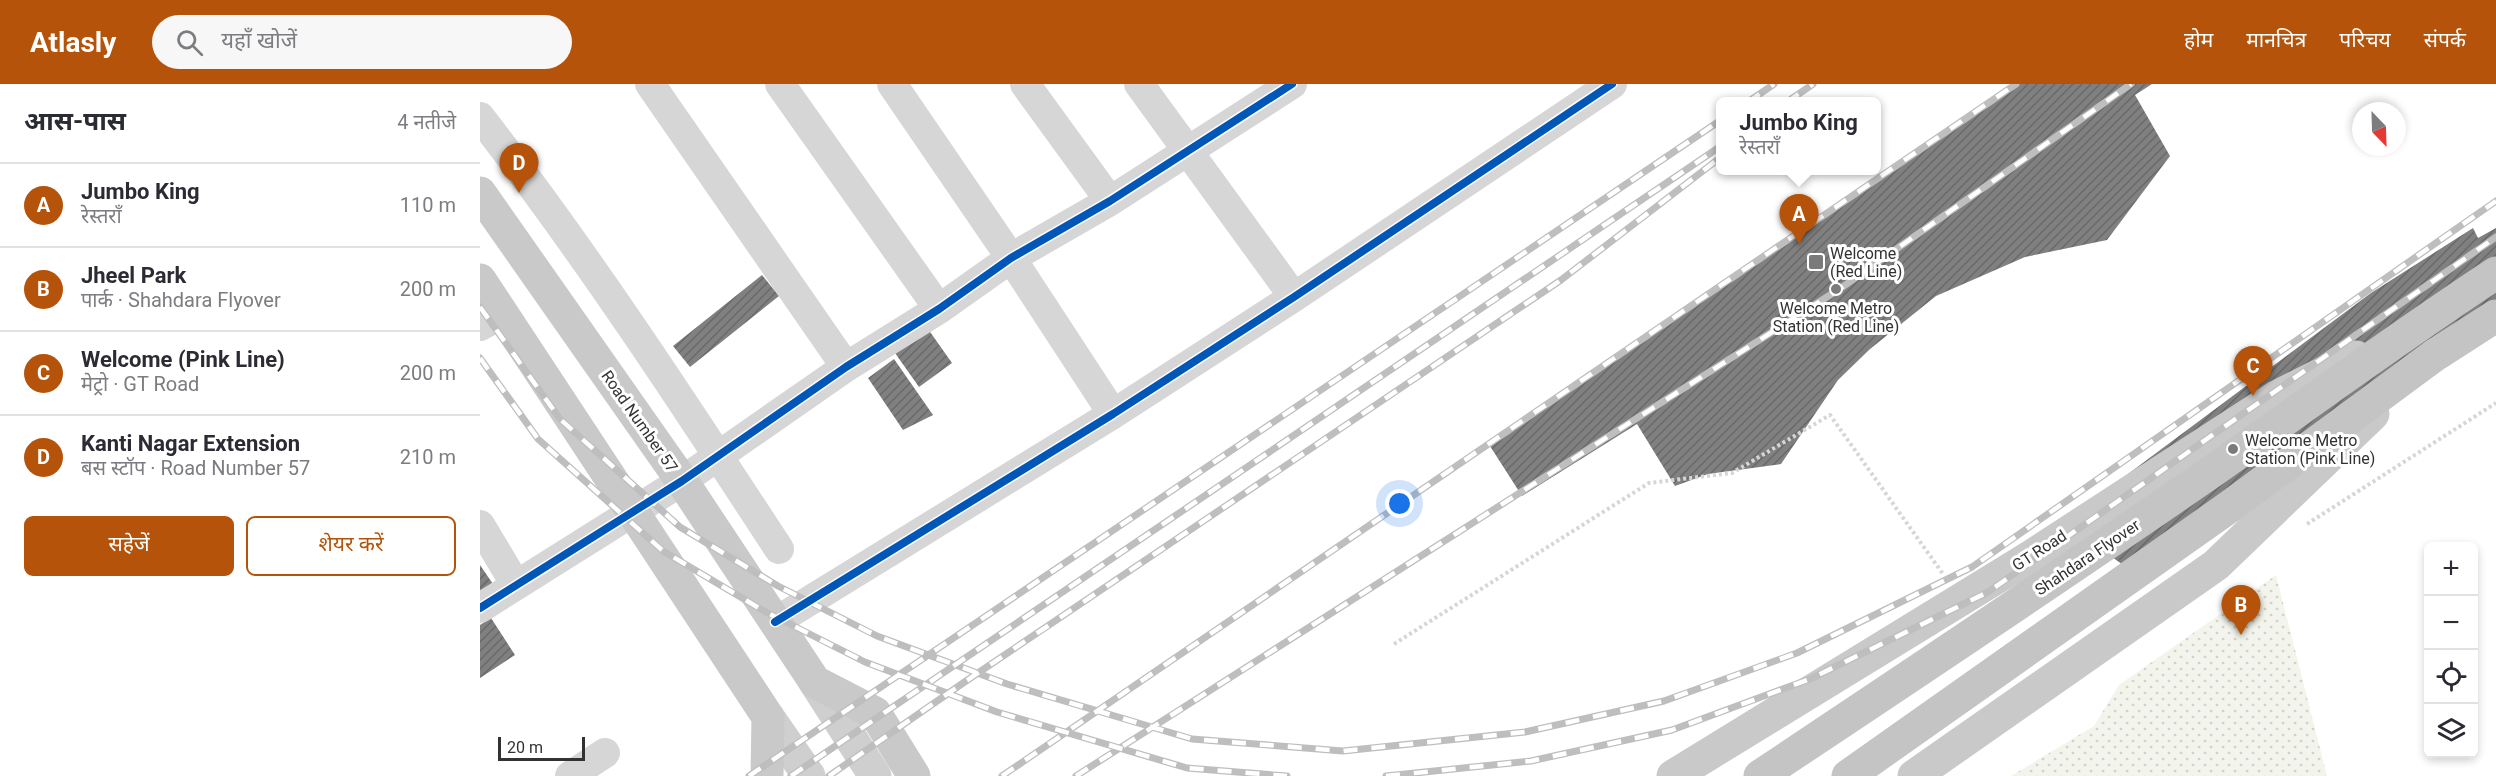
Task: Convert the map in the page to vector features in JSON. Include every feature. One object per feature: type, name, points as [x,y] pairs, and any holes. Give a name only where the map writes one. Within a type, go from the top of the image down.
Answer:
[{"type":"highway","name":"Shahdara Flyover","points":[[1760,776],[2050,582],[2215,469],[2408,331],[2496,273]]},
{"type":"highway","points":[[1848,776],[2229,507],[2435,355],[2496,316]]},
{"type":"main road","name":"Road Number 57","points":[[480,193],[682,481],[815,682]]},
{"type":"main road","points":[[480,280],[491,320],[633,512],[809,776]]},
{"type":"main road","name":"GT Road","points":[[1673,776],[1961,599],[2276,397],[2408,331]]},
{"type":"main road","points":[[1914,776],[2216,565],[2435,355]]},
{"type":"main road","points":[[815,682],[875,776]]},
{"type":"main road","points":[[815,682],[875,713],[914,776]]},
{"type":"main road","points":[[767,776],[768,717]]},
{"type":"street","points":[[650,84],[846,367]]},
{"type":"street","points":[[780,84],[939,309]]},
{"type":"street","points":[[892,84],[1011,258],[1113,414]]},
{"type":"street","points":[[1025,84],[1110,201]]},
{"type":"street","points":[[1139,84],[1294,297]]},
{"type":"street","points":[[480,608],[682,481],[846,367],[939,309],[1011,258],[1110,201],[1292,84]]},
{"type":"street","points":[[775,622],[1113,414],[1294,297],[1612,84]]},
{"type":"street","points":[[480,117],[520,168],[615,303],[779,549]]},
{"type":"street","points":[[480,525],[516,585]]},
{"type":"street","points":[[570,776],[605,753]]},
{"type":"path","points":[[2306,524],[2496,403]]},
{"type":"path","points":[[1394,644],[1649,483],[1731,473],[1830,415],[1961,599]]},
{"type":"shaded area","points":[[2276,575],[2327,776],[2011,776],[2094,726],[2119,685]]},
{"type":"building","name":"Welcome Metro Station (Red Line)","points":[[2011,84],[2152,84],[2135,95],[2170,156],[2107,240],[2025,257],[1936,296],[1870,349],[1838,380],[1781,464],[1708,474],[1675,486],[1637,424],[1522,496],[1488,443],[1731,282]]},
{"type":"building","name":"Welcome Metro Station (Pink Line)","points":[[2473,228],[2478,238],[2496,228],[2496,319],[2130,570],[2112,557],[2081,509],[2371,293]]},
{"type":"building","points":[[762,275],[779,296],[690,367],[673,346]]},
{"type":"building","points":[[928,329],[952,363],[919,387],[895,353]]},
{"type":"building","points":[[894,359],[933,415],[903,430],[868,378]]},
{"type":"building","points":[[480,565],[493,584],[480,593]]},
{"type":"building","points":[[491,618],[515,655],[480,678],[480,625]]},
{"type":"railway","points":[[1755,97],[1774,84]]},
{"type":"railway","points":[[1794,97],[1813,84]]},
{"type":"railway","points":[[1002,776],[2016,84]]},
{"type":"railway","points":[[1076,776],[1841,288],[2131,84]]},
{"type":"railway","points":[[749,776],[1716,123]]},
{"type":"railway","points":[[791,776],[1716,149]]},
{"type":"railway","points":[[829,776],[1561,280],[1716,161]]},
{"type":"railway","points":[[480,307],[560,419],[680,527],[778,586],[877,636],[1007,684],[1192,739],[1343,751],[1525,732],[1664,701],[1797,653],[1972,567],[2496,201]]},
{"type":"railway","points":[[1386,776],[1531,761],[1672,730],[1810,679],[1988,592],[2496,237]]},
{"type":"railway","points":[[480,358],[538,439],[663,551],[764,611],[865,662],[997,712],[1187,768],[1287,776]]},
{"type":"cycle path","points":[[480,608],[682,481],[846,367],[939,309],[1011,258],[1110,201],[1292,84]]},
{"type":"cycle path","points":[[775,622],[1113,414],[1294,297],[1612,84]]},
{"type":"place","name":"Kanti Nagar Extension","points":[[519,193]]},
{"type":"place","name":"Jumbo King","points":[[1799,244]]},
{"type":"place","name":"Welcome (Red Line)","points":[[1816,262]]},
{"type":"place","name":"Welcome Metro Station (Red Line)","points":[[1836,289]]},
{"type":"place","name":"Welcome (Pink Line)","points":[[2253,396]]},
{"type":"place","name":"Welcome Metro Station (Pink Line)","points":[[2233,449]]},
{"type":"place","name":"Jheel Park","points":[[2241,635]]}]
